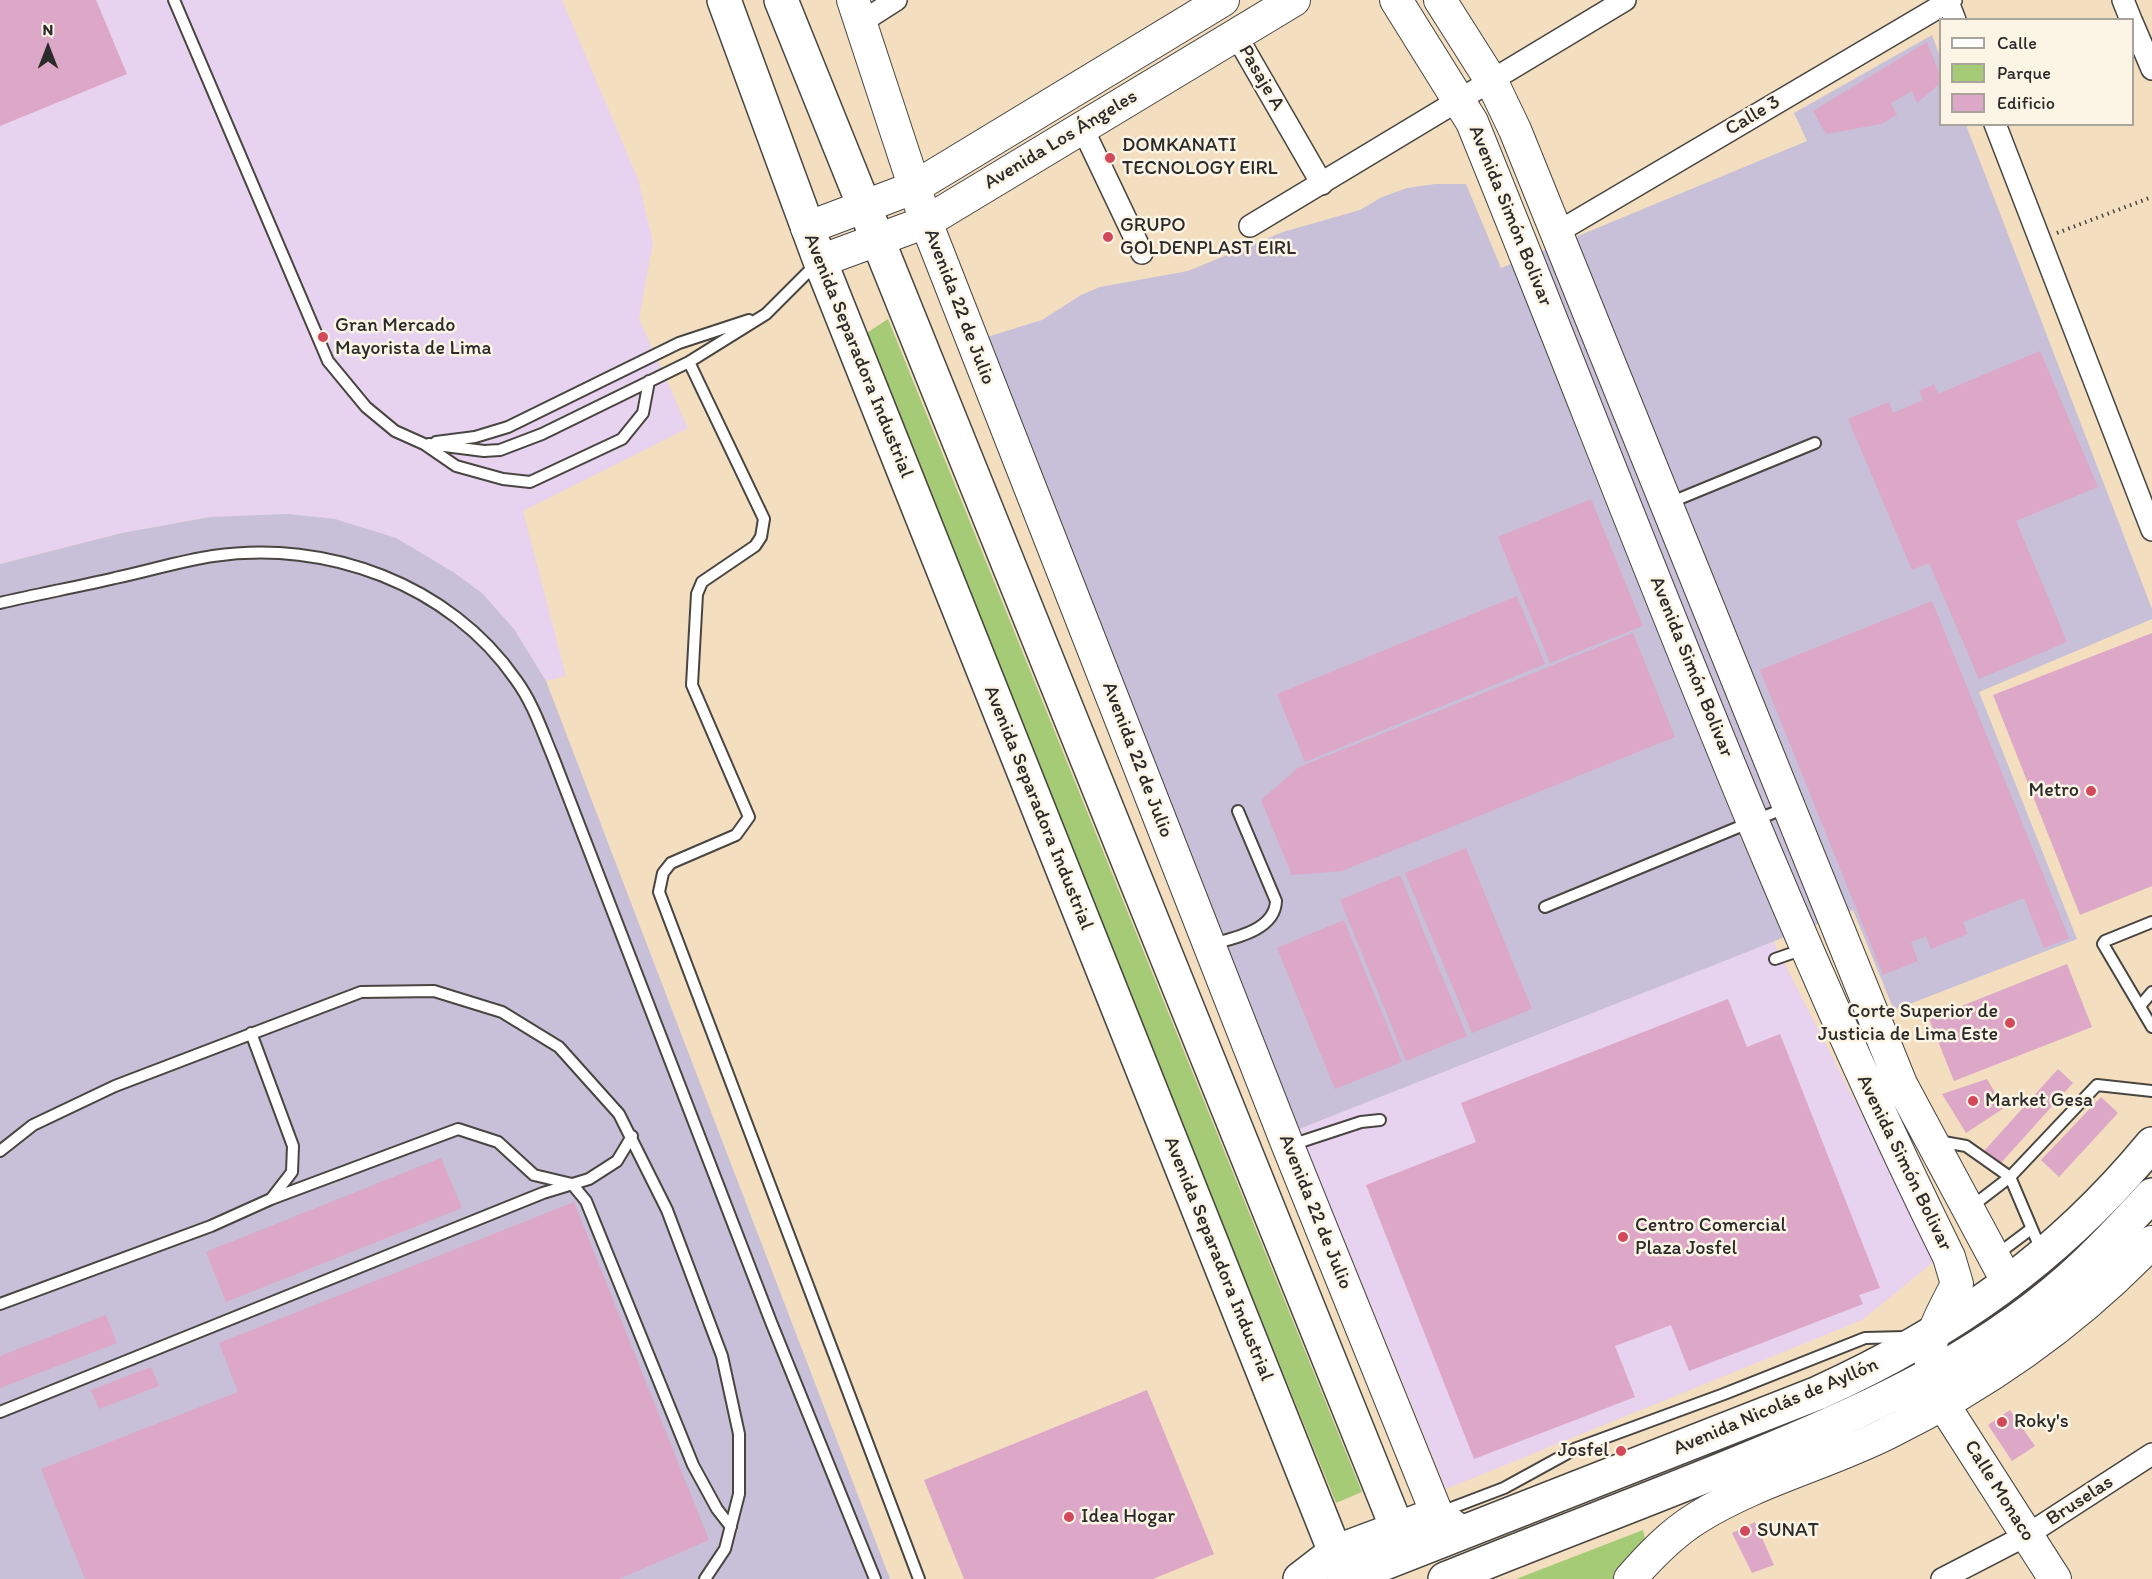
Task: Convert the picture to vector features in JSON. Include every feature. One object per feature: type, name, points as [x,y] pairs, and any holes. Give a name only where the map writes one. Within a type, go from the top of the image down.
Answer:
[{"type":"main road","name":"Avenida Separadora Industrial","points":[[724,0],[807,228],[1340,1565]]},
{"type":"main road","points":[[781,0],[1396,1528]]},
{"type":"main road","name":"Avenida Nicolás de Ayllón","points":[[1340,1565],[1449,1523],[1818,1393],[1871,1369],[1930,1336],[2001,1270],[2037,1242],[2092,1213],[2152,1144]]},
{"type":"main road","name":"Avenida Nicolás de Ayllón","points":[[1465,1575],[1884,1401],[1938,1389],[1981,1344],[2068,1280],[2152,1195]]},
{"type":"main road","points":[[1300,1579],[1340,1565],[1396,1528],[1449,1523]]},
{"type":"street","points":[[856,12],[896,0]]},
{"type":"street","name":"Avenida Los Ángeles","points":[[807,228],[913,188],[1223,0]]},
{"type":"street","name":"Avenida Los Ángeles","points":[[820,261],[926,222],[1294,0]]},
{"type":"street","name":"Avenida Simón Bolivar","points":[[1396,0],[1472,122],[1805,949],[1874,1101],[1949,1257],[1957,1284]]},
{"type":"street","name":"Avenida Simón Bolivar","points":[[1440,0],[1492,82],[1515,130],[1901,1084],[2001,1270]]},
{"type":"street","points":[[1250,226],[1625,0]]},
{"type":"street","points":[[2123,0],[2131,18]]},
{"type":"street","name":"Calle 3","points":[[1556,233],[1926,6],[1951,7]]},
{"type":"street","name":"Avenida 22 de Julio","points":[[856,12],[913,188],[1288,1146],[1449,1523]]},
{"type":"street","points":[[2134,26],[2152,69]]},
{"type":"street","name":"Pasaje A","points":[[1236,35],[1322,184]]},
{"type":"street","points":[[1996,126],[2152,530]]},
{"type":"street","points":[[1082,127],[1142,253]]},
{"type":"street","name":"Avenida Nicolás de Ayllón","points":[[1630,1579],[1663,1544],[1714,1508],[1855,1450],[1938,1389],[2043,1341],[2092,1301],[2152,1242]]},
{"type":"street","points":[[1938,1389],[1930,1336],[1957,1284],[2001,1270]]},
{"type":"street","name":"Calle Monaco","points":[[1938,1389],[2055,1579]]},
{"type":"street","name":"Bruselas","points":[[1942,1579],[2026,1535],[2152,1454]]},
{"type":"street","points":[[1449,1523],[1465,1575]]},
{"type":"lane","points":[[174,0],[328,361],[366,407],[395,431],[424,444],[456,466],[503,479],[530,482],[622,439],[643,413],[649,381]]},
{"type":"lane","points":[[424,444],[484,451],[500,450],[542,434],[689,362],[766,314],[820,261]]},
{"type":"lane","points":[[424,444],[475,437],[508,427],[679,343],[766,314]]},
{"type":"lane","points":[[689,362],[764,519],[761,537],[755,546],[702,582],[697,594],[692,685],[749,817],[736,835],[670,863],[663,873],[659,892],[919,1579]]},
{"type":"lane","points":[[1666,505],[1815,443]]},
{"type":"lane","points":[[0,603],[214,555],[300,554],[347,563],[408,587],[464,624],[484,641],[523,690],[553,758],[771,1322],[875,1579]]},
{"type":"lane","points":[[1545,908],[1789,806]]},
{"type":"lane","points":[[1209,944],[1244,936],[1267,920],[1276,910],[1276,901],[1238,811]]},
{"type":"lane","points":[[2152,921],[2105,941],[2103,944],[2152,1027]]},
{"type":"lane","points":[[1775,959],[1805,949]]},
{"type":"lane","points":[[0,1151],[33,1125],[115,1086],[361,992],[434,991],[502,1012],[559,1047],[619,1114],[667,1210],[722,1356],[739,1434],[739,1494],[725,1549],[705,1579]]},
{"type":"lane","points":[[2140,1006],[2152,992]]},
{"type":"lane","points":[[251,1034],[293,1146],[292,1172],[271,1199]]},
{"type":"lane","points":[[1968,1209],[2010,1177],[2097,1085],[2152,1091]]},
{"type":"lane","points":[[1288,1146],[1362,1122],[1380,1120]]},
{"type":"lane","points":[[0,1304],[211,1226],[271,1199],[458,1129],[498,1142],[534,1174],[572,1184],[586,1201],[693,1465],[717,1509],[731,1527]]},
{"type":"lane","points":[[0,1412],[589,1179],[616,1161],[632,1136]]},
{"type":"lane","points":[[1931,1140],[1966,1146],[2010,1177],[2037,1242]]},
{"type":"path","points":[[2040,240],[2152,197]]},
{"type":"shaded area","name":"Gran Mercado Mayorista de Lima","points":[[0,0],[562,0],[638,179],[653,243],[639,319],[688,428],[523,511],[566,676],[546,681],[514,629],[482,593],[210,517],[122,533],[0,564]]},
{"type":"shaded area","points":[[1932,35],[1939,54],[1939,126],[1966,126],[2152,609],[2152,619],[1979,692],[2077,939],[1894,1010],[1853,910],[1299,1129],[987,337],[1042,320],[1081,295],[1100,287],[1188,271],[1283,232],[1360,210],[1382,197],[1407,188],[1435,184],[1466,184],[1501,268],[1807,141],[1794,113]]},
{"type":"shaded area","points":[[288,514],[335,519],[396,538],[453,572],[482,593],[514,629],[546,681],[890,1579],[0,1579],[0,564],[122,533],[210,517]]},
{"type":"shaded area","name":"Centro Comercial Plaza Josfel","points":[[1773,941],[1936,1260],[1862,1320],[1446,1489],[1299,1129]]},
{"type":"green space","points":[[888,319],[1362,1492],[1336,1503],[862,336]]},
{"type":"green space","points":[[1643,1530],[1646,1543],[1619,1579],[1516,1579]]},
{"type":"building","points":[[0,0],[96,0],[127,74],[0,126]]},
{"type":"building","points":[[1927,42],[1939,72],[1939,84],[1917,103],[1912,91],[1891,103],[1897,115],[1881,124],[1826,134],[1813,111]]},
{"type":"building","points":[[2040,351],[2098,487],[2016,521],[2067,642],[1979,679],[1929,563],[1912,570],[1848,419],[1889,402],[1893,413],[1923,400],[1919,391],[1934,384],[1938,394]]},
{"type":"building","points":[[1591,499],[1643,626],[1550,663],[1498,537]]},
{"type":"building","points":[[1517,596],[1545,664],[1305,762],[1277,694]]},
{"type":"building","points":[[1932,601],[2069,938],[2044,948],[2024,898],[1963,922],[1968,934],[1931,949],[1926,936],[1911,942],[1918,961],[1883,975],[1760,670]]},
{"type":"building","points":[[1633,633],[1675,737],[1342,871],[1292,875],[1261,800],[1299,767]]},
{"type":"building","name":"Metro","points":[[2152,633],[2152,886],[2080,915],[1993,695]]},
{"type":"building","points":[[1466,848],[1532,1009],[1472,1033],[1405,873]]},
{"type":"building","points":[[1400,875],[1467,1036],[1406,1061],[1340,900]]},
{"type":"building","points":[[1344,920],[1402,1062],[1335,1089],[1277,948]]},
{"type":"building","name":"Corte Superior de Justicia de Lima Este","points":[[2067,964],[2092,1027],[1954,1081],[1929,1019]]},
{"type":"building","name":"Centro Comercial Plaza Josfel","points":[[1728,999],[1747,1047],[1780,1034],[1880,1288],[1859,1295],[1863,1304],[1689,1371],[1671,1325],[1615,1346],[1635,1397],[1474,1459],[1366,1185],[1476,1142],[1461,1103]]},
{"type":"building","points":[[2058,1069],[2073,1083],[2000,1164],[1984,1151]]},
{"type":"building","name":"Market Gesa","points":[[1987,1079],[2004,1108],[1966,1133],[1942,1094]]},
{"type":"building","points":[[2101,1097],[2118,1113],[2059,1177],[2041,1160]]},
{"type":"building","points":[[441,1158],[462,1208],[226,1302],[206,1252]]},
{"type":"building","points":[[574,1202],[709,1540],[619,1579],[85,1579],[41,1469],[238,1392],[219,1343]]},
{"type":"building","points":[[106,1315],[117,1343],[0,1388],[0,1356]]},
{"type":"building","points":[[151,1367],[159,1386],[99,1409],[91,1390]]},
{"type":"building","name":"Idea Hogar","points":[[1147,1390],[1214,1554],[1153,1579],[964,1579],[924,1480]]},
{"type":"building","points":[[2010,1410],[2035,1446],[2012,1461],[1988,1425]]},
{"type":"building","points":[[1755,1522],[1774,1565],[1752,1573],[1732,1533]]},
{"type":"place","name":"DOMKANATI TECNOLOGY EIRL","points":[[1110,158]]},
{"type":"place","name":"GRUPO GOLDENPLAST EIRL","points":[[1108,237]]},
{"type":"place","name":"Gran Mercado Mayorista de Lima","points":[[323,337]]},
{"type":"place","name":"Metro","points":[[2091,791]]},
{"type":"place","name":"Corte Superior de Justicia de Lima Este","points":[[2010,1023]]},
{"type":"place","name":"Market Gesa","points":[[1973,1101]]},
{"type":"place","name":"Centro Comercial Plaza Josfel","points":[[1623,1237]]},
{"type":"place","name":"Roky's","points":[[2002,1422]]},
{"type":"place","name":"Josfel","points":[[1621,1451]]},
{"type":"place","name":"Idea Hogar","points":[[1069,1517]]},
{"type":"place","name":"SUNAT","points":[[1745,1531]]}]
